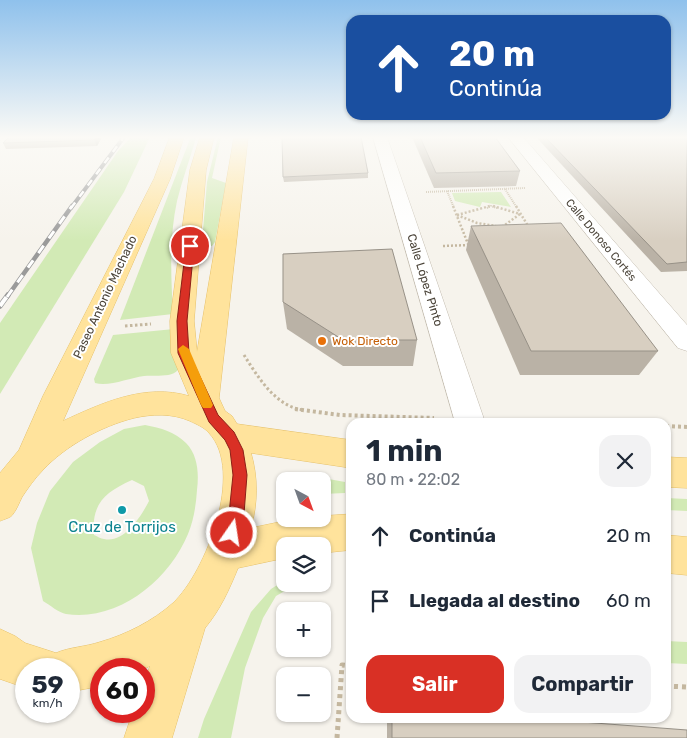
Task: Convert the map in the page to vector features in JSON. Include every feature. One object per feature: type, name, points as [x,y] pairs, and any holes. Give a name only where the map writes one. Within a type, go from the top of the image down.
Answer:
[{"type":"main road","name":"Paseo Antonio Machado","points":[[32,456],[58,396],[165,171]]},
{"type":"main road","points":[[148,738],[188,617],[210,585],[226,552],[237,514],[240,475],[237,450],[215,417],[184,353],[182,321],[198,171]]},
{"type":"main road","points":[[215,417],[238,171]]},
{"type":"main road","points":[[0,504],[12,481],[32,456],[72,430],[113,412],[145,403],[182,405],[215,417],[346,453]]},
{"type":"main road","points":[[671,472],[687,473]]},
{"type":"main road","points":[[226,552],[300,536],[346,532]]},
{"type":"main road","points":[[671,554],[687,556]]},
{"type":"main road","points":[[80,670],[146,647],[188,617]]},
{"type":"main road","points":[[0,651],[15,663]]},
{"type":"street","name":"Calle López Pinto","points":[[391,171],[469,418]]},
{"type":"street","name":"Calle Donoso Cortés","points":[[545,171],[687,342]]},
{"type":"path","points":[[398,192],[526,188]]},
{"type":"path","points":[[504,189],[529,228]]},
{"type":"path","points":[[448,191],[468,245]]},
{"type":"path","points":[[457,215],[491,206],[520,214]]},
{"type":"path","points":[[457,215],[477,223],[502,226],[520,214]]},
{"type":"path","points":[[415,247],[476,244]]},
{"type":"path","points":[[117,327],[155,324]]},
{"type":"path","points":[[243,349],[245,358],[264,388],[296,409]]},
{"type":"path","points":[[671,426],[687,427]]},
{"type":"path","points":[[337,738],[342,665],[346,665]]},
{"type":"path","points":[[671,686],[687,687]]},
{"type":"green space","points":[[104,171],[134,171],[124,192],[0,394],[0,323]]},
{"type":"green space","points":[[177,171],[186,171],[174,215],[171,257],[173,314],[120,320]]},
{"type":"green space","points":[[210,171],[213,171],[212,178],[226,183],[215,242],[212,246],[206,246],[202,242]]},
{"type":"green space","points":[[501,192],[511,207],[482,202],[480,207],[455,201],[452,193]]},
{"type":"green space","points":[[174,329],[180,362],[175,373],[144,376],[113,383],[95,383],[94,379],[113,335]]},
{"type":"green space","points":[[145,425],[157,428],[177,436],[190,448],[197,465],[198,478],[195,507],[188,534],[168,567],[155,582],[122,604],[104,611],[85,615],[66,614],[57,611],[43,601],[31,548],[37,523],[50,491],[73,462],[100,442],[124,429]],"holes":[[[132,480],[144,486],[149,501],[142,514],[125,533],[111,539],[103,539],[94,535],[95,515],[102,500],[107,495],[114,489]]]},
{"type":"green space","points":[[331,479],[345,482],[345,493],[331,494]]},
{"type":"green space","points":[[671,498],[687,499],[687,511],[671,510]]},
{"type":"green space","points":[[276,586],[276,592],[283,592],[276,596],[263,618],[245,668],[231,738],[198,738],[204,719],[251,612]]},
{"type":"green space","points":[[671,641],[687,642],[687,664],[671,663]]},
{"type":"building","points":[[283,171],[368,171],[368,173],[283,177]]},
{"type":"building","points":[[435,171],[502,171],[436,173]]},
{"type":"building","points":[[578,171],[687,171],[687,262],[667,264]]},
{"type":"building","points":[[561,223],[658,351],[531,351],[471,226]]},
{"type":"building","points":[[392,249],[417,340],[343,340],[283,302],[283,254]]},
{"type":"building","points":[[392,723],[595,723],[687,730],[687,738],[392,738]]},
{"type":"railway","points":[[71,208],[98,171]]},
{"type":"railway","points":[[7,297],[72,206]]},
{"type":"railway","points":[[0,306],[8,295]]},
{"type":"slow traffic","points":[[183,349],[207,405]]},
{"type":"place","name":"Wok Directo","points":[[322,341]]},
{"type":"place","name":"Cruz de Torrijos","points":[[122,510]]},
{"type":"route","points":[[190,246],[182,321],[184,353],[213,418],[230,436],[237,450],[240,475],[237,514],[232,533]]}]
